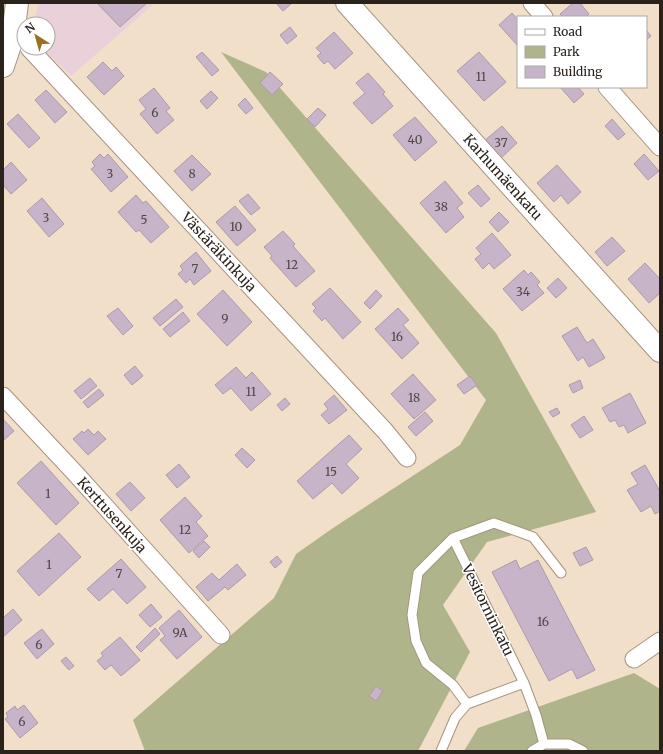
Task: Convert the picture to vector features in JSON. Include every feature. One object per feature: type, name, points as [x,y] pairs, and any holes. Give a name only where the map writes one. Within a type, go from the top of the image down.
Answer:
[{"type":"street","points":[[17,3],[19,16]]},
{"type":"street","name":"Karhumäenkatu","points":[[347,3],[660,351]]},
{"type":"street","points":[[532,3],[543,16]]},
{"type":"street","points":[[3,66],[16,50]]},
{"type":"street","name":"Västäräkinkuja","points":[[35,56],[385,431],[407,458]]},
{"type":"street","points":[[608,88],[660,147]]},
{"type":"street","name":"Kerttusenkuja","points":[[3,396],[75,473],[221,635]]},
{"type":"street","points":[[634,659],[660,641]]},
{"type":"lane","points":[[467,704],[453,685],[426,663],[416,641],[412,615],[418,573],[452,538],[494,522],[533,537],[561,573]]},
{"type":"lane","name":"Vesitorninkatu","points":[[452,538],[524,683],[544,744]]},
{"type":"lane","points":[[441,751],[455,718],[467,704],[524,683]]},
{"type":"lane","points":[[532,751],[544,744],[569,744],[583,751]]},
{"type":"shaded area","points":[[38,3],[155,3],[71,76],[50,56],[56,56],[56,16],[36,16]]},
{"type":"green space","points":[[221,52],[266,72],[496,333],[596,512],[487,542],[443,605],[470,652],[418,751],[145,751],[133,720],[274,598],[296,554],[460,445],[486,400]]},
{"type":"green space","points":[[634,673],[660,689],[660,751],[464,751],[478,728]]},
{"type":"building","points":[[97,3],[147,3],[120,27]]},
{"type":"building","points":[[276,3],[292,3],[283,11]]},
{"type":"building","points":[[573,3],[580,3],[589,14],[587,16],[562,16],[560,14]]},
{"type":"building","points":[[512,13],[517,19],[517,45],[499,25]]},
{"type":"building","points":[[290,27],[297,36],[287,44],[280,35]]},
{"type":"building","points":[[647,31],[651,36],[647,39]]},
{"type":"building","points":[[334,32],[353,53],[335,69],[328,61],[324,64],[317,56],[321,53],[316,48]]},
{"type":"building","points":[[202,52],[219,70],[212,76],[196,57]]},
{"type":"building","points":[[479,52],[506,82],[484,101],[457,71]]},
{"type":"building","points":[[103,62],[112,71],[116,67],[124,76],[104,95],[87,77]]},
{"type":"building","points":[[270,72],[283,84],[272,95],[260,83]]},
{"type":"building","points":[[368,73],[385,92],[383,94],[393,106],[372,124],[353,103],[365,93],[356,83]]},
{"type":"building","points":[[154,88],[170,108],[166,111],[174,120],[157,134],[140,114],[146,109],[139,100]]},
{"type":"building","points":[[561,88],[579,88],[584,94],[574,103]]},
{"type":"building","points":[[46,90],[67,112],[55,123],[35,100]]},
{"type":"building","points":[[211,91],[218,98],[207,109],[200,101]]},
{"type":"building","points":[[245,98],[253,108],[246,114],[238,105]]},
{"type":"building","points":[[318,108],[326,115],[315,127],[307,119]]},
{"type":"building","points":[[18,114],[40,138],[29,148],[7,124]]},
{"type":"building","points":[[415,117],[437,142],[415,161],[393,135]]},
{"type":"building","points":[[612,119],[625,134],[618,140],[605,126]]},
{"type":"building","points":[[502,126],[517,143],[500,159],[484,141]]},
{"type":"building","points":[[100,154],[104,158],[108,154],[128,177],[111,192],[91,169],[95,166],[92,162]]},
{"type":"building","points":[[644,154],[659,171],[648,180],[634,164]]},
{"type":"building","points":[[192,155],[211,174],[192,191],[174,171]]},
{"type":"building","points":[[11,162],[27,180],[11,194],[3,185],[3,170]]},
{"type":"building","points":[[557,165],[581,192],[568,204],[561,195],[554,202],[537,183]]},
{"type":"building","points":[[445,181],[463,203],[457,208],[464,217],[446,233],[420,203]]},
{"type":"building","points":[[478,185],[490,199],[481,207],[468,193]]},
{"type":"building","points":[[248,194],[260,208],[251,215],[239,201]]},
{"type":"building","points":[[136,195],[143,203],[146,201],[169,227],[151,243],[139,230],[136,232],[118,212]]},
{"type":"building","points":[[42,198],[64,224],[49,237],[27,211]]},
{"type":"building","points":[[235,206],[256,230],[237,246],[216,222]]},
{"type":"building","points":[[499,212],[509,222],[498,232],[489,222]]},
{"type":"building","points":[[283,231],[295,244],[293,246],[315,271],[296,287],[270,258],[272,256],[264,247]]},
{"type":"building","points":[[492,233],[511,255],[494,269],[489,263],[483,269],[475,259],[481,254],[476,248]]},
{"type":"building","points":[[612,237],[625,251],[607,266],[595,252]]},
{"type":"building","points":[[196,252],[211,271],[194,285],[190,279],[186,283],[178,274],[183,270],[180,266]]},
{"type":"building","points":[[645,263],[660,279],[660,293],[649,303],[628,279]]},
{"type":"building","points":[[524,270],[528,275],[531,272],[540,282],[537,285],[544,293],[522,311],[503,289]]},
{"type":"building","points":[[558,278],[567,288],[556,298],[547,288]]},
{"type":"building","points":[[330,288],[361,322],[343,339],[325,318],[322,321],[313,311],[316,308],[312,304]]},
{"type":"building","points":[[223,290],[252,322],[227,346],[197,314]]},
{"type":"building","points":[[376,290],[382,296],[370,309],[364,303]]},
{"type":"building","points":[[176,299],[183,307],[160,326],[153,318]]},
{"type":"building","points":[[118,308],[133,326],[123,335],[107,316]]},
{"type":"building","points":[[398,308],[409,320],[403,325],[419,343],[402,359],[375,329]]},
{"type":"building","points":[[183,312],[190,321],[170,337],[163,329]]},
{"type":"building","points":[[577,327],[587,343],[593,339],[605,358],[589,367],[583,357],[578,361],[562,336]]},
{"type":"building","points":[[135,366],[143,376],[132,385],[124,375]]},
{"type":"building","points":[[236,367],[246,378],[252,372],[271,394],[251,411],[231,388],[223,394],[215,385]]},
{"type":"building","points":[[413,374],[436,400],[414,419],[391,394]]},
{"type":"building","points":[[470,376],[477,385],[464,394],[457,385]]},
{"type":"building","points":[[90,378],[97,386],[81,399],[74,391]]},
{"type":"building","points":[[580,380],[583,388],[573,393],[569,385]]},
{"type":"building","points":[[99,389],[104,395],[88,408],[83,402]]},
{"type":"building","points":[[630,393],[646,423],[628,433],[624,425],[619,427],[615,420],[610,422],[602,408]]},
{"type":"building","points":[[334,395],[347,410],[329,424],[321,415],[328,409],[324,404]]},
{"type":"building","points":[[285,398],[290,404],[282,411],[277,405]]},
{"type":"building","points":[[557,408],[560,413],[553,417],[549,412]]},
{"type":"building","points":[[425,412],[433,421],[416,436],[408,427]]},
{"type":"building","points":[[584,416],[593,430],[580,438],[571,425]]},
{"type":"building","points":[[3,419],[14,431],[3,441]]},
{"type":"building","points":[[88,429],[94,435],[98,431],[106,439],[88,455],[73,439],[82,431],[84,433]]},
{"type":"building","points":[[349,435],[362,449],[346,464],[359,478],[342,494],[332,483],[313,499],[297,481]]},
{"type":"building","points":[[242,448],[255,460],[247,468],[235,455]]},
{"type":"building","points":[[41,461],[79,503],[56,525],[17,483]]},
{"type":"building","points":[[179,464],[190,477],[177,488],[166,475]]},
{"type":"building","points":[[645,465],[660,491],[660,511],[655,514],[651,506],[641,512],[627,490],[638,484],[631,473]]},
{"type":"building","points":[[130,482],[145,498],[131,511],[116,494]]},
{"type":"building","points":[[185,497],[202,516],[196,522],[208,536],[189,553],[160,520]]},
{"type":"building","points":[[59,533],[81,557],[39,596],[17,571]]},
{"type":"building","points":[[204,541],[210,547],[199,558],[193,551]]},
{"type":"building","points":[[586,547],[593,560],[580,566],[573,553]]},
{"type":"building","points":[[277,556],[282,562],[275,568],[270,562]]},
{"type":"building","points":[[121,559],[146,587],[127,604],[113,589],[99,601],[87,589]]},
{"type":"building","points":[[516,560],[520,569],[538,560],[595,670],[577,679],[572,669],[549,681],[492,572]]},
{"type":"building","points":[[237,564],[246,575],[228,590],[225,587],[208,601],[196,587],[212,573],[219,580]]},
{"type":"building","points":[[151,604],[162,617],[150,627],[139,615]]},
{"type":"building","points":[[13,609],[22,620],[3,637],[3,618]]},
{"type":"building","points":[[179,610],[202,637],[177,659],[160,640],[165,636],[159,628]]},
{"type":"building","points":[[155,628],[160,634],[141,652],[136,647]]},
{"type":"building","points":[[42,629],[54,644],[37,659],[24,643]]},
{"type":"building","points":[[120,637],[140,660],[121,676],[111,665],[105,670],[97,661],[103,656],[101,653]]},
{"type":"building","points":[[66,657],[74,666],[69,670],[61,661]]},
{"type":"building","points":[[376,686],[383,691],[376,701],[369,696]]},
{"type":"building","points":[[24,705],[38,723],[20,738],[5,719],[8,717],[6,713],[15,706],[17,710]]},
{"type":"building","points":[[555,746],[573,751],[535,751],[541,748]]}]
